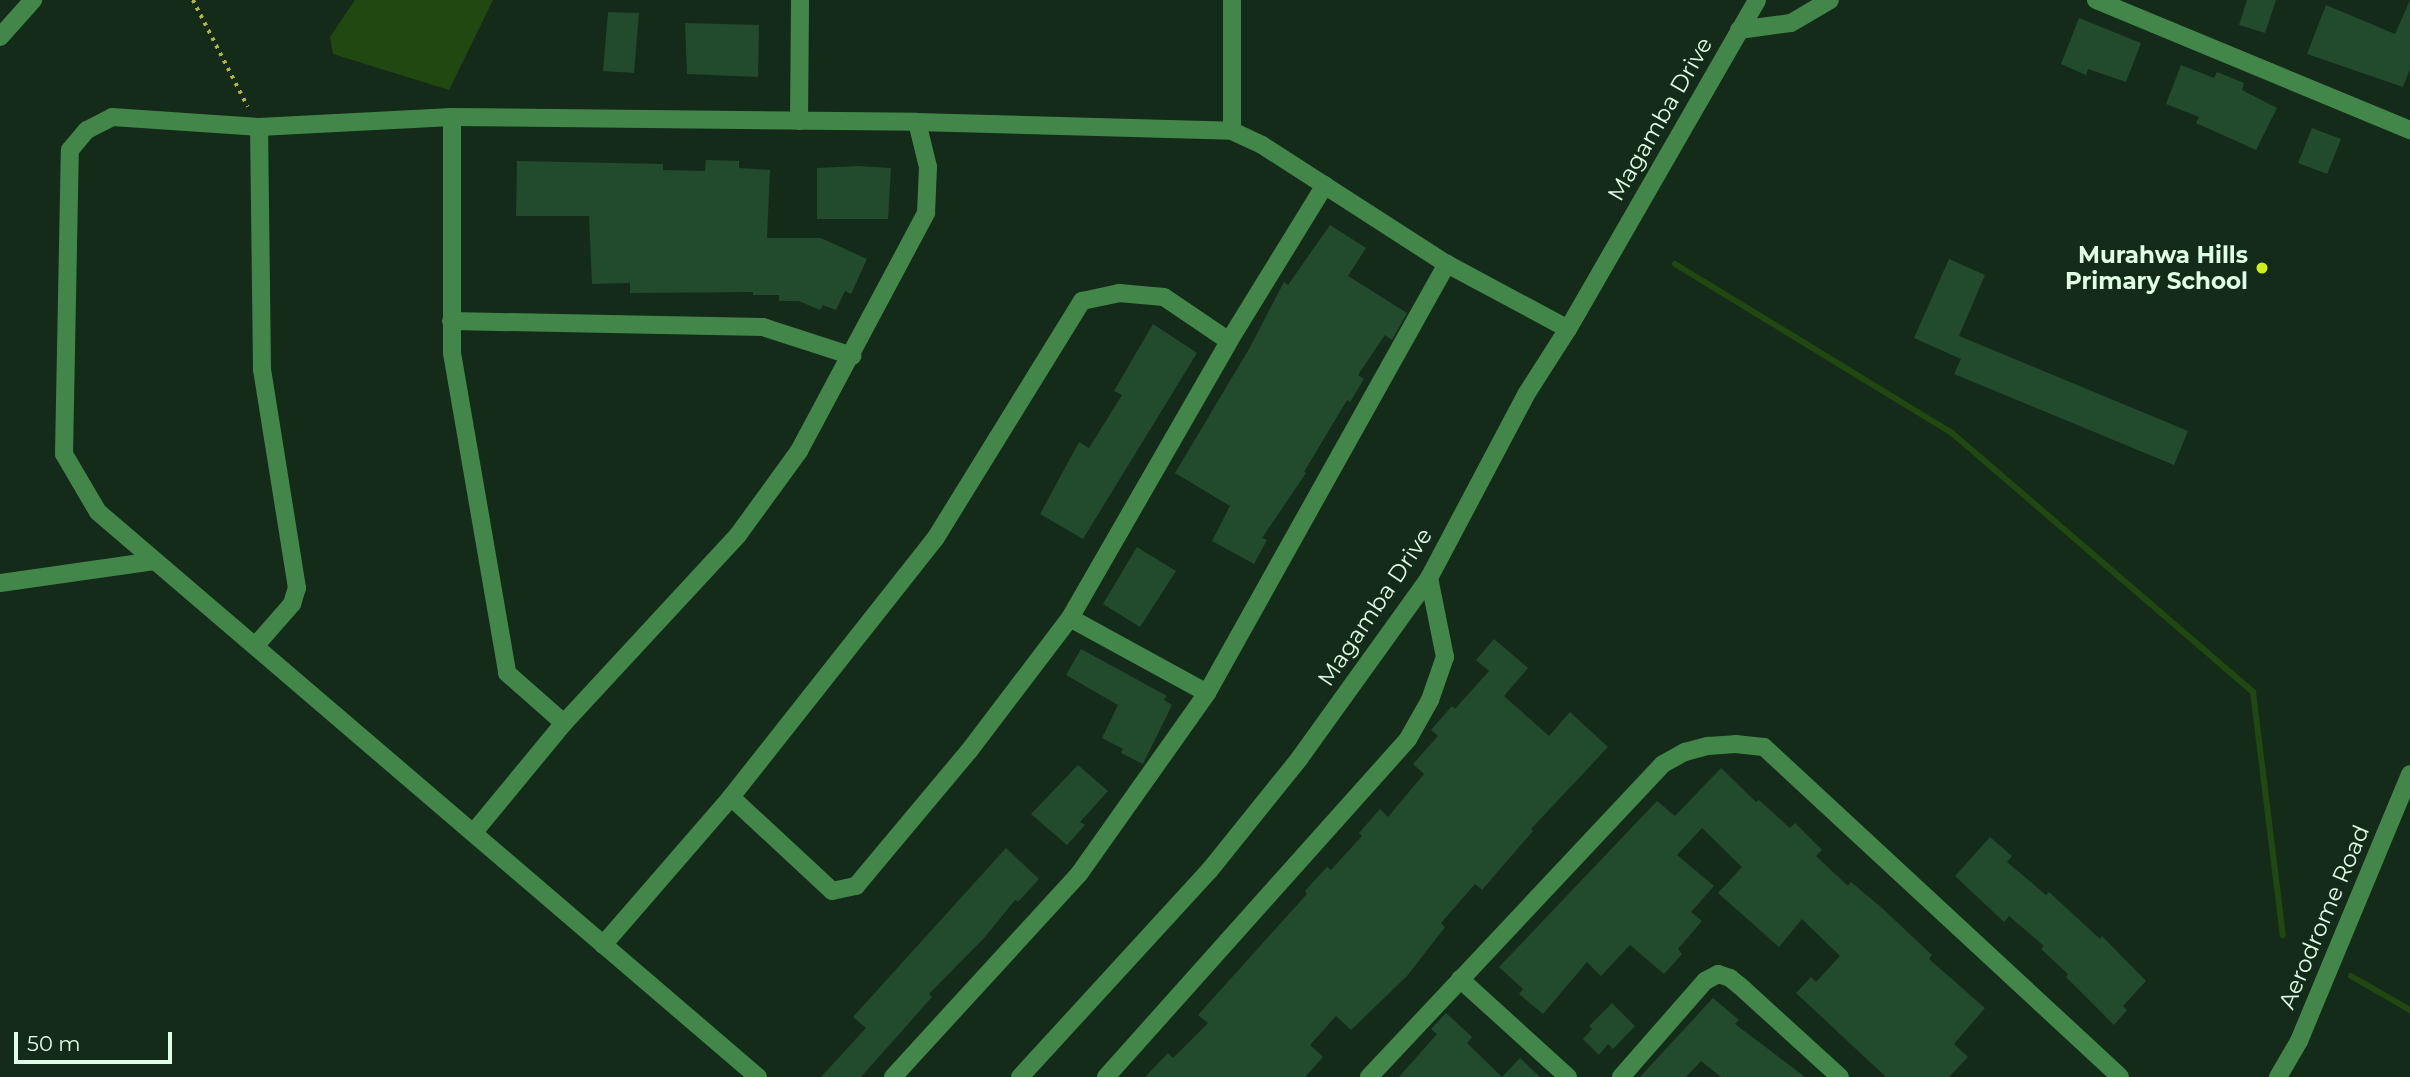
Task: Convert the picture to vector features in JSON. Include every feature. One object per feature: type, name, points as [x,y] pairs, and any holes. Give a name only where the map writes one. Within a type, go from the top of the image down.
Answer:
[{"type":"street","points":[[0,37],[33,0]]},
{"type":"street","points":[[799,121],[800,0]]},
{"type":"street","points":[[1232,0],[1232,131]]},
{"type":"street","name":"Magamba Drive","points":[[1020,1077],[1209,871],[1299,759],[1429,578],[1527,393],[1568,329],[1757,0]]},
{"type":"street","points":[[1739,30],[1791,23],[1830,0]]},
{"type":"street","points":[[2096,0],[2410,130]]},
{"type":"street","points":[[758,1077],[98,512],[64,454],[70,150],[87,130],[111,117],[259,128],[452,117],[917,122],[1232,131],[1262,145],[1447,264],[1568,329]]},
{"type":"street","points":[[452,117],[452,353],[507,673],[564,723]]},
{"type":"street","points":[[474,832],[564,723],[738,535],[799,451],[926,213],[928,167],[917,122]]},
{"type":"street","points":[[256,645],[292,604],[298,588],[262,369],[259,128]]},
{"type":"street","points":[[731,797],[832,891],[849,889],[862,880],[969,751],[1070,618],[1229,341],[1325,185]]},
{"type":"street","points":[[893,1077],[1079,874],[1207,693],[1447,264]]},
{"type":"street","points":[[603,945],[731,797],[935,540],[1082,301],[1119,293],[1164,297],[1229,341]]},
{"type":"street","points":[[450,321],[763,327],[852,356]]},
{"type":"street","points":[[0,583],[154,561]]},
{"type":"street","points":[[1106,1077],[1408,739],[1430,700],[1445,657],[1429,578]]},
{"type":"street","points":[[1070,618],[1207,693]]},
{"type":"street","points":[[1369,1077],[1663,764],[1685,752],[1708,746],[1735,744],[1764,747],[2120,1077]]},
{"type":"street","name":"Aerodrome Road","points":[[2278,1077],[2299,1041],[2410,774]]},
{"type":"street","points":[[1621,1077],[1705,981],[1718,974],[1730,978],[1740,986],[1840,1077]]},
{"type":"street","points":[[1460,979],[1568,1077]]},
{"type":"path","points":[[193,0],[259,128]]},
{"type":"shaded area","points":[[355,0],[493,0],[449,90],[333,54],[330,37]]},
{"type":"building","points":[[2247,0],[2276,0],[2265,33],[2239,25]]},
{"type":"building","points":[[2410,0],[2410,69],[2403,87],[2307,54],[2326,5],[2395,34]]},
{"type":"building","points":[[608,12],[639,13],[634,73],[603,71]]},
{"type":"building","points":[[2079,18],[2141,43],[2126,82],[2088,69],[2086,75],[2061,64]]},
{"type":"building","points":[[685,23],[759,25],[758,77],[687,74]]},
{"type":"building","points":[[2181,65],[2214,78],[2217,72],[2244,83],[2242,90],[2277,108],[2256,150],[2196,123],[2199,117],[2166,104]]},
{"type":"building","points":[[2312,128],[2341,139],[2327,174],[2298,163]]},
{"type":"building","points":[[706,160],[739,161],[739,168],[770,170],[767,238],[821,238],[867,259],[851,294],[845,291],[836,310],[823,305],[820,310],[799,301],[779,301],[779,295],[753,295],[753,292],[630,293],[630,283],[592,284],[589,216],[516,216],[517,161],[663,164],[663,170],[705,171]]},
{"type":"building","points":[[817,168],[891,168],[888,219],[817,219]]},
{"type":"building","points":[[1330,225],[1366,248],[1348,276],[1407,313],[1392,340],[1385,335],[1358,375],[1364,379],[1350,402],[1347,400],[1304,472],[1306,473],[1262,538],[1267,540],[1254,564],[1212,541],[1230,506],[1175,473],[1249,349],[1284,282],[1288,285]]},
{"type":"building","points":[[1949,259],[1985,275],[1959,336],[2188,431],[2174,465],[1954,374],[1961,359],[1914,338]]},
{"type":"building","points":[[1153,324],[1197,353],[1083,539],[1040,514],[1079,442],[1089,448],[1122,395],[1114,391]]},
{"type":"building","points":[[1137,547],[1176,571],[1140,627],[1103,604]]},
{"type":"building","points":[[1494,639],[1528,668],[1504,696],[1549,736],[1570,712],[1608,747],[1531,829],[1533,831],[1482,890],[1475,884],[1441,923],[1445,927],[1407,976],[1351,1030],[1336,1016],[1310,1045],[1323,1057],[1305,1077],[1145,1077],[1168,1053],[1173,1058],[1208,1023],[1198,1015],[1307,894],[1305,891],[1327,867],[1331,870],[1362,836],[1359,833],[1380,809],[1388,817],[1424,774],[1413,764],[1438,736],[1431,730],[1452,706],[1455,709],[1489,671],[1476,660]]},
{"type":"building","points":[[1081,649],[1167,696],[1164,700],[1172,705],[1143,764],[1121,753],[1123,749],[1102,738],[1118,705],[1066,675]]},
{"type":"building","points":[[1078,765],[1108,791],[1080,822],[1085,825],[1067,845],[1031,814]]},
{"type":"building","points":[[1721,768],[1756,802],[1759,800],[1790,828],[1795,823],[1822,850],[1816,856],[1848,886],[1851,882],[1882,908],[1932,955],[1929,959],[1985,1008],[1954,1044],[1968,1057],[1949,1077],[1886,1077],[1796,993],[1811,977],[1816,982],[1840,956],[1802,919],[1779,947],[1718,893],[1742,867],[1702,828],[1677,855],[1714,886],[1691,912],[1702,921],[1678,949],[1682,954],[1664,974],[1630,945],[1601,976],[1587,962],[1543,1014],[1519,994],[1523,989],[1499,967],[1657,801],[1675,816]]},
{"type":"building","points":[[1990,837],[2012,856],[2007,862],[2046,895],[2049,892],[2100,939],[2102,936],[2146,981],[2123,1006],[2127,1010],[2114,1025],[2066,977],[2068,974],[2041,949],[2044,946],[2009,916],[2004,922],[1955,876]]},
{"type":"building","points":[[1006,848],[1039,879],[1018,902],[1015,900],[985,937],[929,994],[932,997],[861,1077],[821,1077],[866,1028],[853,1017]]},
{"type":"building","points":[[1713,998],[1739,1020],[1735,1024],[1805,1077],[1721,1077],[1701,1061],[1686,1077],[1640,1077]]},
{"type":"building","points":[[1612,1003],[1635,1026],[1613,1049],[1608,1044],[1599,1055],[1583,1039],[1592,1029],[1589,1026]]},
{"type":"building","points":[[1446,1013],[1472,1037],[1467,1043],[1502,1077],[1399,1077],[1437,1034],[1431,1029]]},
{"type":"building","points":[[1520,1058],[1540,1077],[1502,1077]]},
{"type":"waterway","points":[[1675,264],[1952,433],[2253,692],[2283,935]]},
{"type":"waterway","points":[[2351,976],[2410,1010]]},
{"type":"place","name":"Murahwa Hills Primary School","points":[[2262,268]]}]
